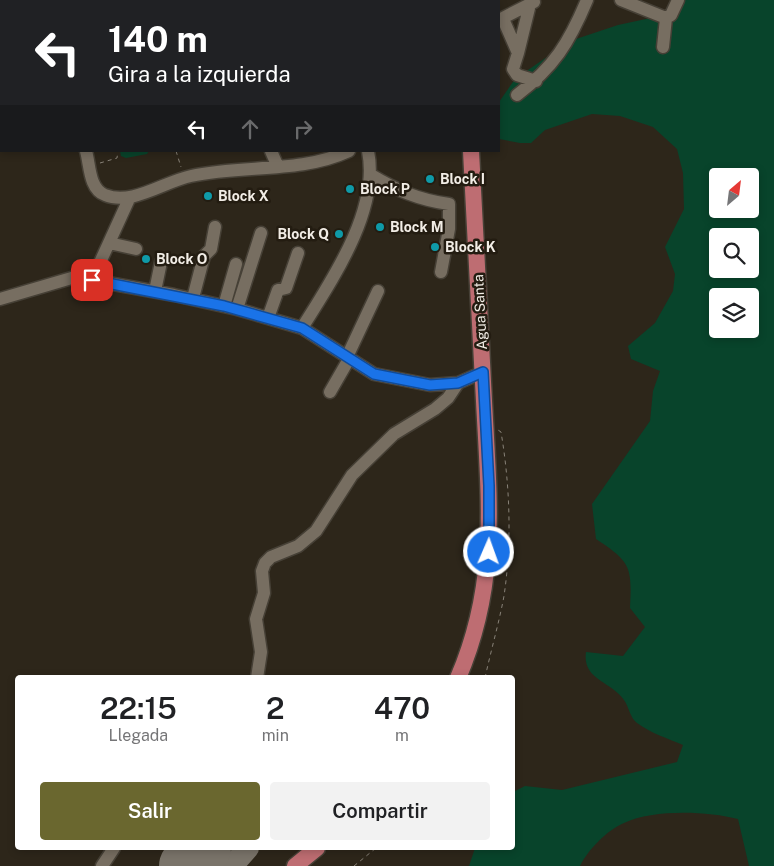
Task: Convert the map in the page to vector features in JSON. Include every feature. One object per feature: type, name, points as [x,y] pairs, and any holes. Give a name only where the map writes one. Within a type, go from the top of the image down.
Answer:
[{"type":"main road","name":"Agua Santa","points":[[459,675],[476,630],[488,564],[490,525],[471,152]]},
{"type":"main road","points":[[295,866],[315,850]]},
{"type":"street","points":[[517,95],[547,70],[573,34],[587,0]]},
{"type":"street","points":[[621,0],[666,18]]},
{"type":"street","points":[[663,47],[666,18],[670,15],[678,0]]},
{"type":"street","points":[[533,2],[513,69],[517,75],[536,81]]},
{"type":"street","points":[[518,53],[501,19],[533,2]]},
{"type":"street","points":[[86,152],[93,183],[100,192],[129,199],[164,183],[185,177],[229,170],[318,163],[346,152]]},
{"type":"street","points":[[271,152],[278,167]]},
{"type":"street","points":[[302,328],[348,249],[361,213],[371,175],[368,152]]},
{"type":"street","points":[[371,175],[404,194],[426,201],[449,204],[449,228],[441,272]]},
{"type":"street","points":[[92,280],[129,199]]},
{"type":"street","points":[[193,298],[204,256],[211,249],[215,227]]},
{"type":"street","points":[[238,309],[262,233]]},
{"type":"street","points":[[109,243],[136,249]]},
{"type":"street","points":[[268,318],[278,290],[286,288],[298,253]]},
{"type":"street","points":[[155,291],[160,262]]},
{"type":"street","points":[[224,306],[236,264]]},
{"type":"street","points":[[0,299],[75,277],[193,298],[302,328],[374,374],[430,385],[458,383],[483,372]]},
{"type":"street","points":[[330,392],[348,358],[378,291]]},
{"type":"street","points":[[257,675],[261,652],[256,619],[264,593],[262,572],[265,564],[271,558],[298,546],[316,531],[352,475],[394,434],[435,409],[448,398],[458,383]]},
{"type":"street","points":[[102,866],[113,850]]},
{"type":"path","points":[[90,166],[117,158],[118,152]]},
{"type":"path","points":[[176,152],[185,177]]},
{"type":"path","points":[[486,421],[501,432],[509,525],[504,596],[486,675]]},
{"type":"path","points":[[354,866],[374,850]]},
{"type":"green space","points":[[681,0],[774,0],[774,866],[749,866],[738,819],[711,814],[665,813],[636,818],[611,830],[599,841],[580,866],[469,866],[474,850],[515,850],[515,791],[525,786],[562,790],[677,762],[683,745],[654,733],[637,723],[624,700],[588,669],[586,652],[623,656],[645,627],[630,608],[630,583],[627,567],[623,560],[596,539],[592,504],[650,421],[653,391],[660,371],[631,359],[628,346],[655,323],[673,291],[675,274],[665,247],[684,209],[683,173],[677,149],[653,127],[620,116],[592,114],[545,130],[531,143],[500,139],[500,101],[515,79],[570,41],[618,25],[669,14]]},
{"type":"green space","points":[[120,152],[148,152],[147,154],[126,158],[121,156]]},
{"type":"taxiway","points":[[232,866],[246,850]]},
{"type":"runway","points":[[188,866],[200,850]]},
{"type":"place","name":"Block I","points":[[430,179]]},
{"type":"place","name":"Block P","points":[[350,189]]},
{"type":"place","name":"Block X","points":[[208,196]]},
{"type":"place","name":"Block M","points":[[380,227]]},
{"type":"place","name":"Block Q","points":[[339,234]]},
{"type":"place","name":"Block K","points":[[435,247]]},
{"type":"place","name":"Block O","points":[[146,259]]},
{"type":"route","points":[[92,280],[224,306],[302,328],[374,374],[430,385],[444,385],[458,383],[470,376],[483,372],[489,486],[489,552]]}]
